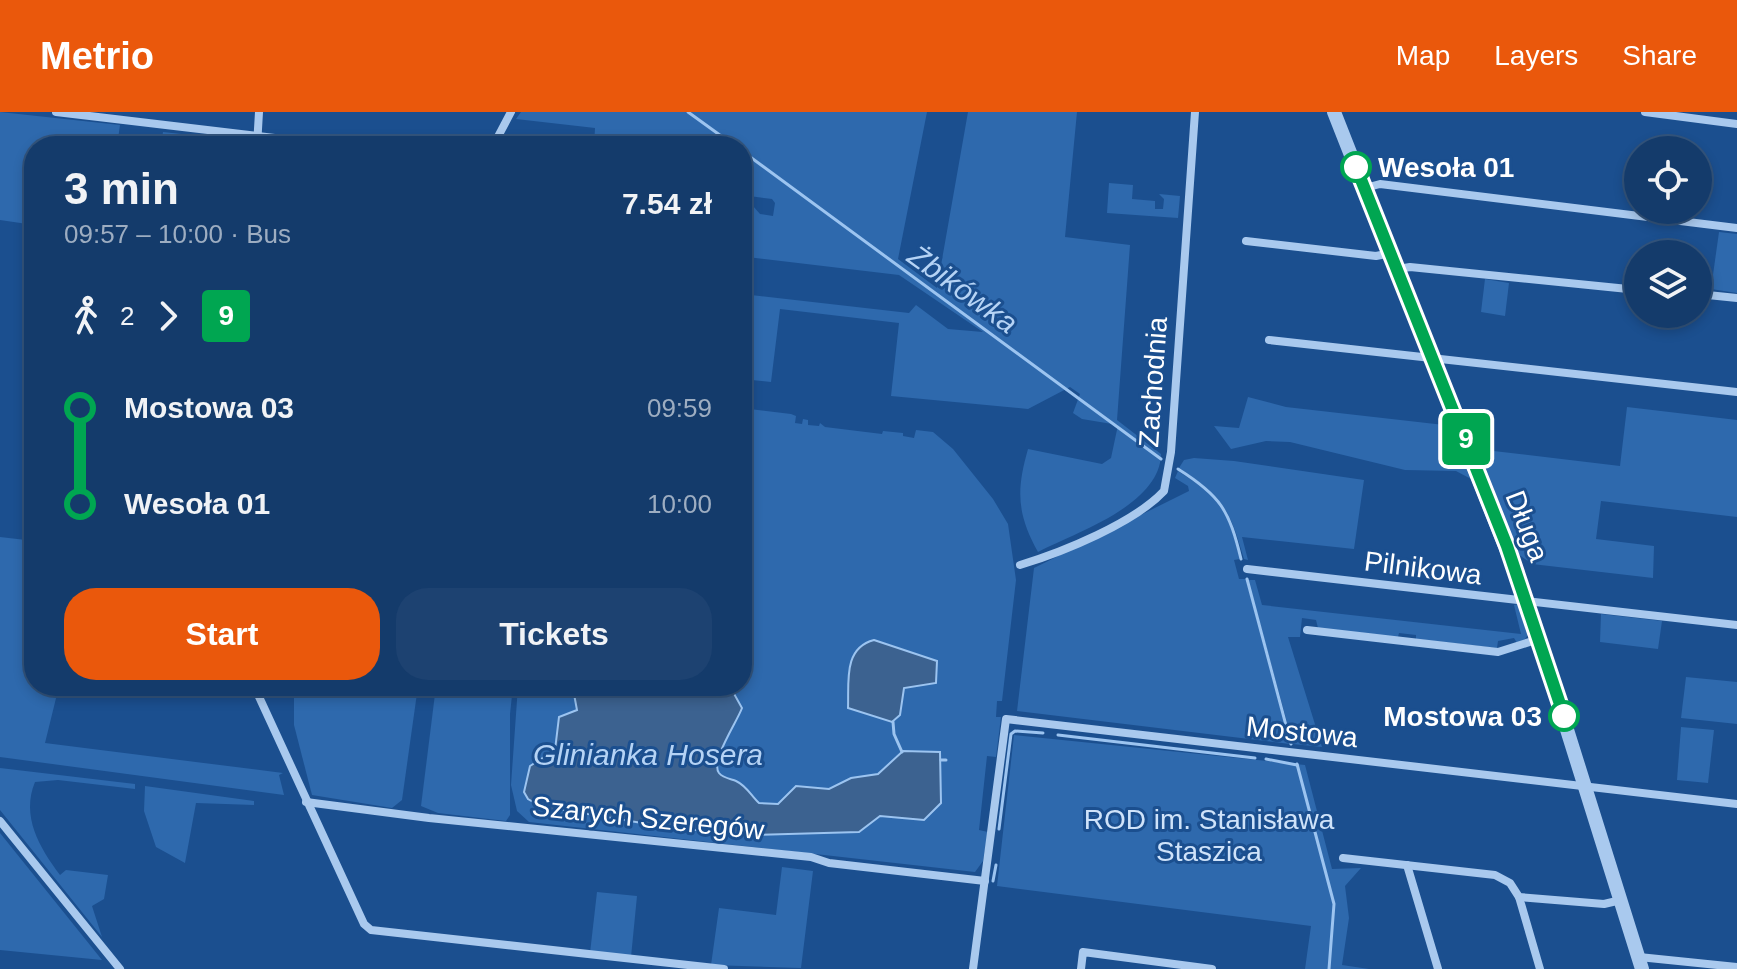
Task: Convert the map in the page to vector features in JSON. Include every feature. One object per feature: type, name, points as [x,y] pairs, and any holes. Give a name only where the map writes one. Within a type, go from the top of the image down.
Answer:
[{"type":"street","points":[[56,112],[222,136]]},
{"type":"street","points":[[257,136],[259,112]]},
{"type":"street","points":[[498,136],[511,112]]},
{"type":"street","name":"Zachodnia","points":[[1020,565],[1046,557],[1138,512],[1164,491],[1171,452],[1195,112]]},
{"type":"street","name":"Długa","points":[[1334,112],[1434,358],[1527,602],[1641,963]]},
{"type":"street","points":[[1645,112],[1737,124]]},
{"type":"street","points":[[1365,188],[1380,184],[1737,228]]},
{"type":"street","points":[[1246,241],[1376,256],[1392,253]]},
{"type":"street","points":[[1398,269],[1410,267],[1624,289]]},
{"type":"street","points":[[1712,295],[1737,298]]},
{"type":"street","points":[[1269,340],[1737,392]]},
{"type":"street","name":"Pilnikowa","points":[[1247,569],[1737,625]]},
{"type":"street","points":[[1307,630],[1498,652],[1540,639]]},
{"type":"street","points":[[258,696],[364,924],[374,931],[724,969]]},
{"type":"street","name":"Mostowa","points":[[985,881],[1006,719],[1737,804]]},
{"type":"street","name":"Szarych Szeregów","points":[[306,802],[441,820],[811,857],[829,863],[985,881]]},
{"type":"street","points":[[0,821],[120,969]]},
{"type":"street","points":[[1343,858],[1495,875],[1510,883],[1519,897],[1540,969]]},
{"type":"street","points":[[1407,865],[1438,969]]},
{"type":"street","points":[[973,969],[985,881]]},
{"type":"street","points":[[1519,897],[1607,904],[1621,900]]},
{"type":"street","points":[[1081,969],[1083,952],[1212,969]]},
{"type":"street","points":[[1641,963],[1737,967]]},
{"type":"green space","points":[[0,112],[120,125],[118,136],[24,136],[24,224],[0,220]]},
{"type":"green space","points":[[521,112],[927,112],[898,259],[937,288],[968,112],[1077,112],[1065,237],[1130,245],[1117,420],[1161,454],[1157,472],[1147,488],[1114,515],[1038,552],[1022,514],[1020,490],[1028,449],[1102,464],[1111,458],[1118,425],[1082,419],[1073,413],[1080,394],[1070,387],[1028,409],[891,396],[899,323],[780,309],[771,382],[752,380],[752,295],[909,313],[916,305],[948,329],[983,332],[899,275],[752,258],[753,206],[760,214],[773,216],[775,203],[772,199],[752,196],[752,136],[595,136],[595,128],[516,119]]},
{"type":"green space","points":[[163,132],[200,136],[162,136]]},
{"type":"green space","points":[[1109,183],[1133,185],[1132,199],[1155,201],[1155,209],[1163,209],[1164,199],[1159,194],[1180,196],[1178,218],[1107,213]]},
{"type":"green space","points":[[1719,232],[1737,234],[1737,293],[1712,289]]},
{"type":"green space","points":[[1485,279],[1509,283],[1505,316],[1481,312]]},
{"type":"green space","points":[[1248,397],[1286,407],[1453,426],[1473,480],[1456,471],[1405,470],[1290,442],[1266,441],[1231,449],[1214,426],[1239,428]]},
{"type":"green space","points":[[1627,407],[1737,420],[1737,517],[1601,501],[1596,539],[1654,546],[1653,578],[1532,564],[1518,554],[1480,452],[1485,450],[1620,466]]},
{"type":"green space","points":[[752,409],[791,414],[796,416],[795,423],[802,424],[803,419],[808,420],[808,425],[819,426],[820,423],[825,427],[882,434],[883,431],[903,433],[903,436],[914,438],[916,430],[933,432],[953,449],[993,499],[1008,524],[1016,580],[1002,701],[997,701],[996,717],[1001,717],[996,757],[987,756],[979,830],[988,832],[983,861],[975,872],[529,822],[517,811],[511,785],[517,696],[752,696]]},
{"type":"green space","points":[[1194,458],[1364,480],[1354,549],[1242,537],[1248,560],[1244,559],[1234,527],[1223,506],[1206,488],[1179,468],[1184,460]]},
{"type":"green space","name":"ROD im. Stanisława Staszica","points":[[1178,471],[1214,498],[1231,527],[1240,559],[1234,560],[1239,579],[1246,579],[1290,744],[1017,711],[1034,568],[1189,491],[1188,486],[1175,478]]},
{"type":"green space","points":[[0,537],[24,540],[24,696],[57,696],[45,743],[283,773],[279,775],[284,795],[0,757]]},
{"type":"green space","points":[[1248,580],[1255,580],[1262,605],[1521,634],[1514,605],[1518,604],[1529,633],[1524,641],[1517,643],[1514,638],[1498,641],[1497,648],[1416,639],[1416,635],[1399,633],[1398,637],[1318,628],[1316,620],[1302,618],[1300,637],[1288,637],[1322,747],[1293,744]]},
{"type":"green space","points":[[1601,614],[1662,621],[1658,649],[1600,642]]},
{"type":"green space","points":[[1686,677],[1737,682],[1737,724],[1681,718]]},
{"type":"green space","points":[[294,696],[417,696],[402,800],[392,808],[312,795],[294,725]]},
{"type":"green space","points":[[435,696],[512,696],[510,815],[506,821],[438,813],[421,806]]},
{"type":"green space","points":[[1681,727],[1714,730],[1708,783],[1677,780]]},
{"type":"green space","name":"ROD im. Stanisława Staszica","points":[[1014,735],[1305,765],[1332,869],[1361,868],[1345,886],[1349,918],[1342,965],[1369,969],[1305,969],[1311,926],[997,886]]},
{"type":"green space","points":[[0,768],[135,784],[135,789],[58,780],[35,782],[31,795],[34,831],[60,875],[66,870],[108,875],[104,899],[92,906],[102,937],[0,810]]},
{"type":"green space","points":[[145,786],[254,801],[254,805],[196,803],[185,863],[156,847],[144,811]]},
{"type":"green space","points":[[0,833],[102,960],[0,950]]},
{"type":"green space","points":[[782,867],[813,871],[801,968],[711,965],[719,908],[776,915]]},
{"type":"green space","points":[[597,892],[637,896],[631,957],[590,953]]},
{"type":"water","points":[[874,640],[937,661],[936,683],[904,688],[900,715],[892,722],[848,708],[848,677],[852,658],[864,644]]},
{"type":"water","name":"Glinianka Hosera","points":[[574,696],[735,696],[742,708],[721,751],[717,767],[721,775],[740,783],[759,803],[778,804],[796,786],[829,789],[851,778],[878,774],[903,751],[940,752],[941,803],[924,820],[880,816],[859,832],[756,835],[672,828],[558,809],[551,812],[528,799],[524,792],[530,766],[555,750],[559,717],[577,710]]},
{"type":"waterway","name":"Żbikówka","points":[[688,112],[721,136]]},
{"type":"waterway","name":"Żbikówka","points":[[752,158],[1161,459]]},
{"type":"waterway","name":"Żbikówka","points":[[1178,469],[1214,496],[1227,516],[1241,559]]},
{"type":"waterway","name":"Żbikówka","points":[[1247,579],[1291,744]]},
{"type":"waterway","points":[[893,722],[894,734],[902,752]]},
{"type":"waterway","points":[[999,829],[1011,734],[1015,731],[1043,733]]},
{"type":"waterway","points":[[1058,735],[1255,758]]},
{"type":"waterway","points":[[1266,759],[1297,765]]},
{"type":"waterway","points":[[941,760],[946,760]]},
{"type":"waterway","name":"Żbikówka","points":[[1297,764],[1334,904],[1329,969]]},
{"type":"waterway","points":[[993,881],[996,865]]},
{"type":"bus line","name":"9","points":[[1356,167],[1507,546],[1564,716]]},
{"type":"place","name":"Wesoła 01","points":[[1356,167]]},
{"type":"place","name":"Mostowa 03","points":[[1564,716]]}]
